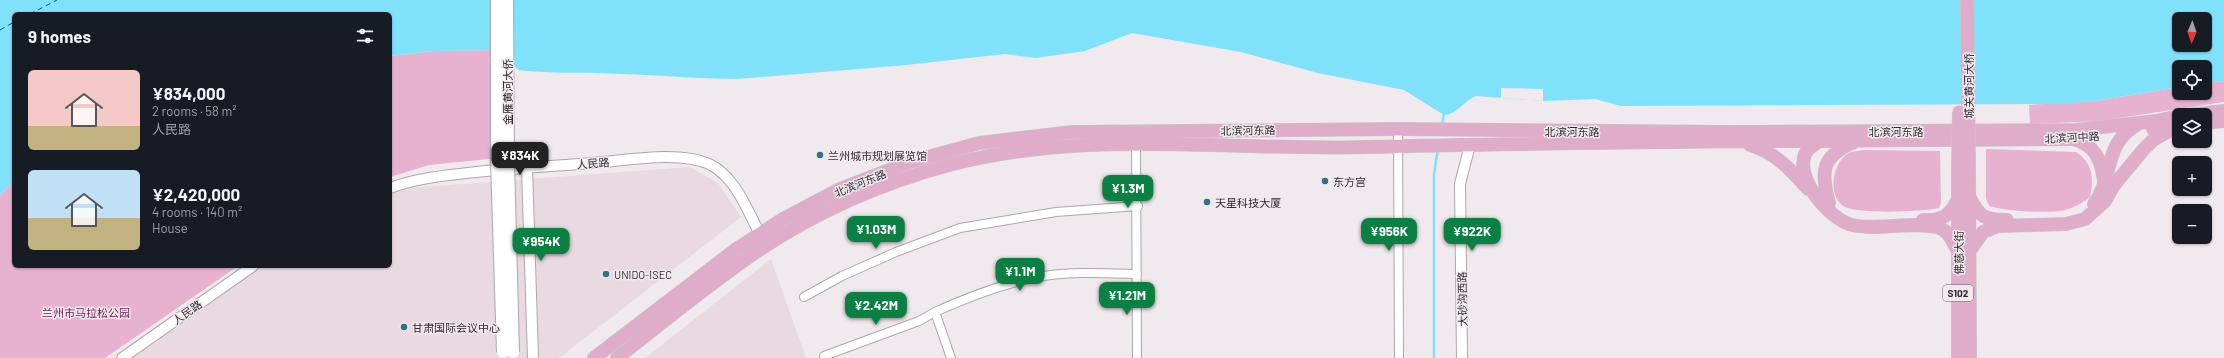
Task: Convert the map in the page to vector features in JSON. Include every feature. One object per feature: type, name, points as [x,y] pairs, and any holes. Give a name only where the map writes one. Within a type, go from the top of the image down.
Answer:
[{"type":"main road","name":"金雁黄河大侨","points":[[497,0],[497,161],[508,352],[507,0]]},
{"type":"main road","name":"城关黄河大桥","points":[[1960,0],[1964,172]]},
{"type":"main road","name":"城关黄河大桥","points":[[1964,172],[1967,0]]},
{"type":"main road","points":[[2212,112],[2224,111]]},
{"type":"main road","name":"北滨河中路","points":[[1964,135],[2093,129],[2172,118]]},
{"type":"main road","points":[[2125,133],[2140,124],[2156,121]]},
{"type":"main road","points":[[2212,122],[2224,121]]},
{"type":"main road","name":"北滨河中路","points":[[1964,135],[2113,139],[2125,133],[2172,128]]},
{"type":"main road","name":"北滨河东路","points":[[594,358],[735,250],[783,219],[840,190],[910,162],[979,143],[1072,132],[1403,129],[1769,132],[1845,131],[1964,135]]},
{"type":"main road","points":[[1734,141],[1762,148],[1772,155],[1794,172],[1838,220],[1852,225],[1929,226],[1949,233],[1964,251],[1983,232],[1998,226],[2066,224],[2085,219],[2105,201],[2109,183],[2113,139],[2093,129]]},
{"type":"main road","points":[[1769,132],[1789,136],[1807,152],[1818,189],[1829,203],[1838,211],[1856,219],[1941,219],[1949,214],[1964,198],[1978,213],[1990,220],[2060,220],[2080,215],[2087,211],[2109,183],[2144,149],[2163,134],[2172,130]]},
{"type":"main road","points":[[1816,197],[1804,169],[1803,162],[1807,152],[1819,141],[1828,136],[1845,131]]},
{"type":"main road","name":"北滨河东路","points":[[617,358],[755,253],[844,203],[906,179],[948,166],[982,158],[1055,149],[1136,144],[1297,147],[1403,145],[1456,146],[1734,141],[1857,141],[1964,135]]},
{"type":"main road","points":[[2071,139],[2084,142],[2091,147],[2109,183]]},
{"type":"main road","points":[[1829,203],[1824,183],[1825,165],[1839,149],[1857,141]]},
{"type":"main road","name":"佛慈大街","points":[[1964,172],[1964,334],[1970,358]]},
{"type":"main road","name":"佛慈大街","points":[[1958,358],[1964,334]]},
{"type":"main road","points":[[1954,358],[1964,334]]},
{"type":"main road","points":[[1964,334],[1974,358]]},
{"type":"street","points":[[1399,358],[1403,129]]},
{"type":"street","points":[[1136,144],[1138,206],[1137,358]]},
{"type":"street","name":"大砂沟西路","points":[[1462,358],[1460,184],[1470,145]]},
{"type":"street","name":"人民路","points":[[392,188],[438,177],[527,168],[657,159],[693,159],[710,164],[725,174],[736,188],[760,234]]},
{"type":"street","points":[[527,168],[534,358]]},
{"type":"street","points":[[804,297],[842,276],[896,252],[960,228],[1056,212],[1138,206]]},
{"type":"street","name":"人民路","points":[[122,358],[250,268]]},
{"type":"street","points":[[824,356],[919,321],[964,298],[1034,278],[1085,273],[1137,274]]},
{"type":"street","points":[[935,312],[951,358]]},
{"type":"shaded area","points":[[690,167],[718,183],[741,217],[559,358],[130,358],[256,268],[392,268],[392,190]]},
{"type":"shaded area","points":[[771,259],[806,358],[645,358]]},
{"type":"green space","points":[[501,50],[500,126],[514,126],[514,146],[499,158],[429,165],[392,176],[392,56],[434,51]]},
{"type":"green space","points":[[2224,81],[2224,102],[2185,108],[2172,108],[2172,110],[2099,121],[2030,124],[2029,105],[2095,101],[2172,88],[2172,100],[2212,100],[2212,82]]},
{"type":"green space","points":[[1986,149],[2076,152],[2086,161],[2091,172],[2092,184],[2090,197],[2075,207],[2049,212],[2005,209],[1989,206],[1986,198]]},
{"type":"green space","points":[[1864,150],[1940,151],[1941,203],[1939,208],[1919,211],[1864,211],[1845,207],[1839,203],[1834,189],[1835,173],[1838,165],[1847,154]]},
{"type":"green space","name":"兰州市马拉松公园","points":[[12,183],[12,268],[235,268],[105,358],[0,358],[0,195]]},
{"type":"water","points":[[0,0],[2224,0],[2224,81],[2212,82],[2212,60],[2172,60],[2172,88],[2095,101],[2061,104],[1621,106],[1595,99],[1543,101],[1476,96],[1452,113],[1444,115],[1404,90],[1318,73],[1241,52],[1132,33],[1085,51],[1036,58],[1005,54],[906,65],[723,79],[518,70],[501,50],[434,51],[392,56],[392,12],[12,12],[12,183],[0,195]]},
{"type":"pier","points":[[1501,88],[1543,89],[1543,101],[1501,98]]},
{"type":"waterway","points":[[1442,126],[1444,113]]},
{"type":"waterway","points":[[1434,358],[1434,174],[1438,149]]},
{"type":"ferry route","points":[[34,12],[57,0]]},
{"type":"ferry route","points":[[0,30],[12,23]]},
{"type":"place","name":"兰州城市规划展览馆","points":[[820,155]]},
{"type":"place","name":"东方宫","points":[[1325,181]]},
{"type":"place","name":"天星科技大厦","points":[[1207,202]]},
{"type":"place","name":"UNIDO-ISEC","points":[[606,274]]},
{"type":"place","name":"甘肃国际会议中心","points":[[404,327]]}]
